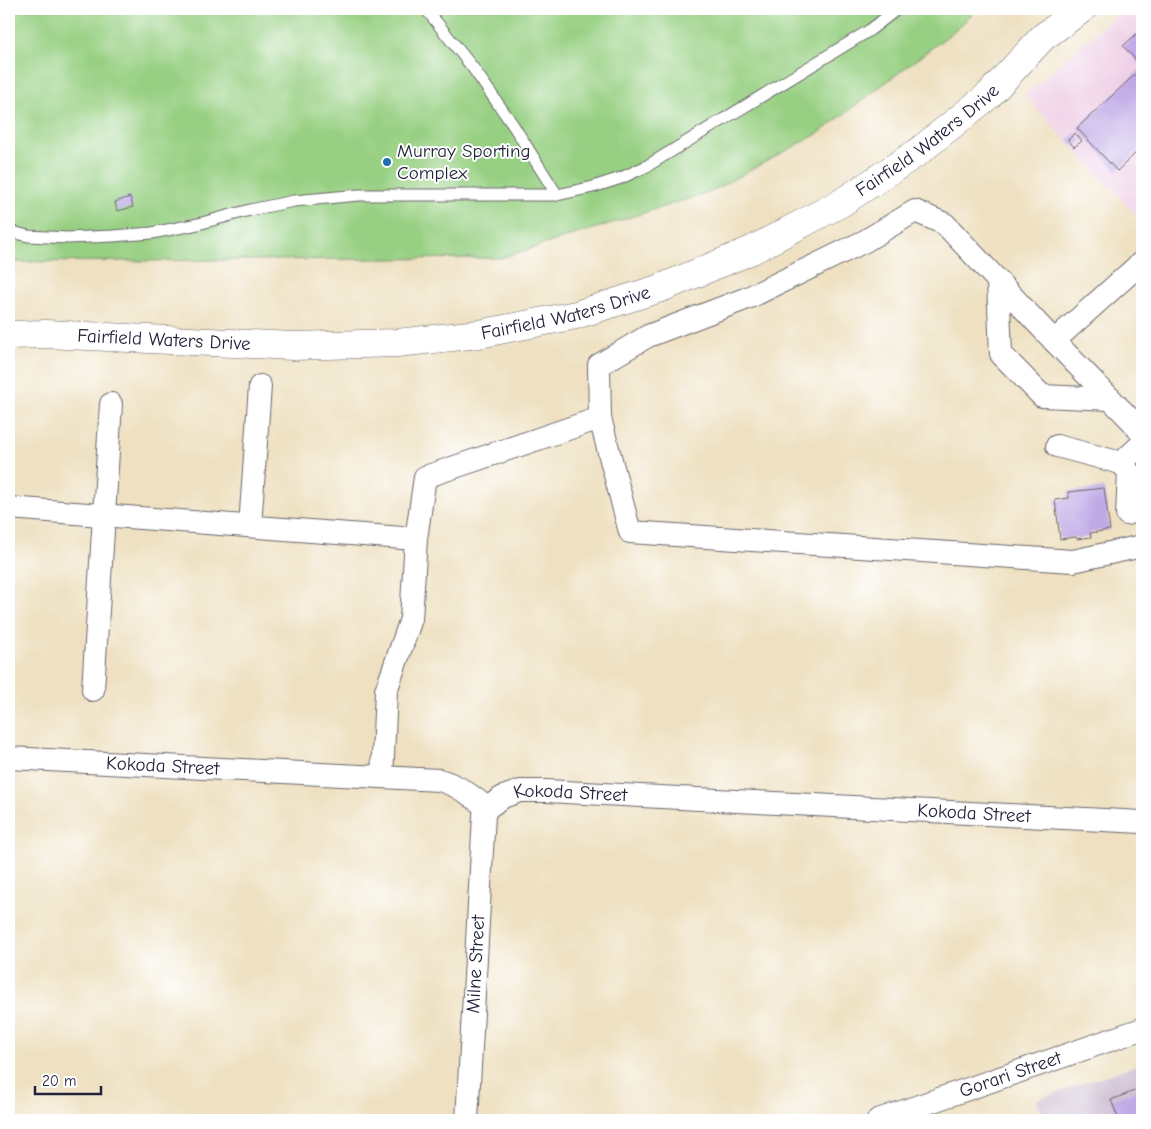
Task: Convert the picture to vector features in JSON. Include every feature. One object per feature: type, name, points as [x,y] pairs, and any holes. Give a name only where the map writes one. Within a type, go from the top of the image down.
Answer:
[{"type":"street","name":"Fairfield Waters Drive","points":[[1043,37],[1056,9]]},
{"type":"street","name":"Fairfield Waters Drive","points":[[9,335],[46,334],[293,346],[388,344],[479,334],[576,315],[661,288],[752,250],[841,203],[918,152],[989,94],[1043,37],[1082,9]]},
{"type":"street","points":[[1139,422],[1111,399],[1054,341],[945,224],[915,211],[865,242],[750,297],[648,336],[599,365],[600,418],[630,532],[1073,561],[1142,546]]},
{"type":"street","points":[[1054,341],[1142,262]]},
{"type":"street","points":[[998,282],[1001,354],[1042,396],[1111,399]]},
{"type":"street","points":[[250,526],[260,386]]},
{"type":"street","points":[[93,690],[111,404]]},
{"type":"street","points":[[382,777],[386,692],[411,619],[416,539],[425,477],[600,418]]},
{"type":"street","points":[[1121,462],[1142,444]]},
{"type":"street","points":[[1057,446],[1121,462],[1129,472],[1128,514]]},
{"type":"street","points":[[9,508],[416,539]]},
{"type":"street","name":"Kokoda Street","points":[[9,758],[434,780],[450,783],[462,789],[487,808],[503,797],[520,791],[546,791],[1142,822]]},
{"type":"street","name":"Milne Street","points":[[467,1120],[484,815],[487,808]]},
{"type":"street","name":"Gorari Street","points":[[878,1120],[1142,1029]]},
{"type":"lane","points":[[426,9],[473,68],[557,195]]},
{"type":"lane","points":[[9,231],[28,236],[68,238],[113,236],[152,233],[294,201],[359,195],[557,195],[593,187],[621,178],[647,166],[870,30],[897,9]]},
{"type":"shaded area","points":[[1123,9],[1142,9],[1142,222],[1024,95]]},
{"type":"shaded area","points":[[1142,1063],[1142,1120],[1044,1120],[1036,1100]]},
{"type":"green space","name":"Murray Sporting Complex","points":[[9,9],[977,9],[958,28],[819,133],[710,192],[501,258],[9,262]]},
{"type":"building","points":[[1142,29],[1142,67],[1123,46]]},
{"type":"building","points":[[1142,68],[1142,147],[1117,171],[1077,128]]},
{"type":"building","points":[[1075,133],[1082,141],[1074,147],[1068,140]]},
{"type":"building","points":[[130,197],[133,207],[117,211],[115,202]]},
{"type":"building","points":[[1104,488],[1110,530],[1090,533],[1091,537],[1060,539],[1055,500],[1069,498],[1068,492]]},
{"type":"building","points":[[1142,1088],[1142,1120],[1119,1120],[1111,1100]]},
{"type":"place","name":"Murray Sporting Complex","points":[[387,162]]}]
